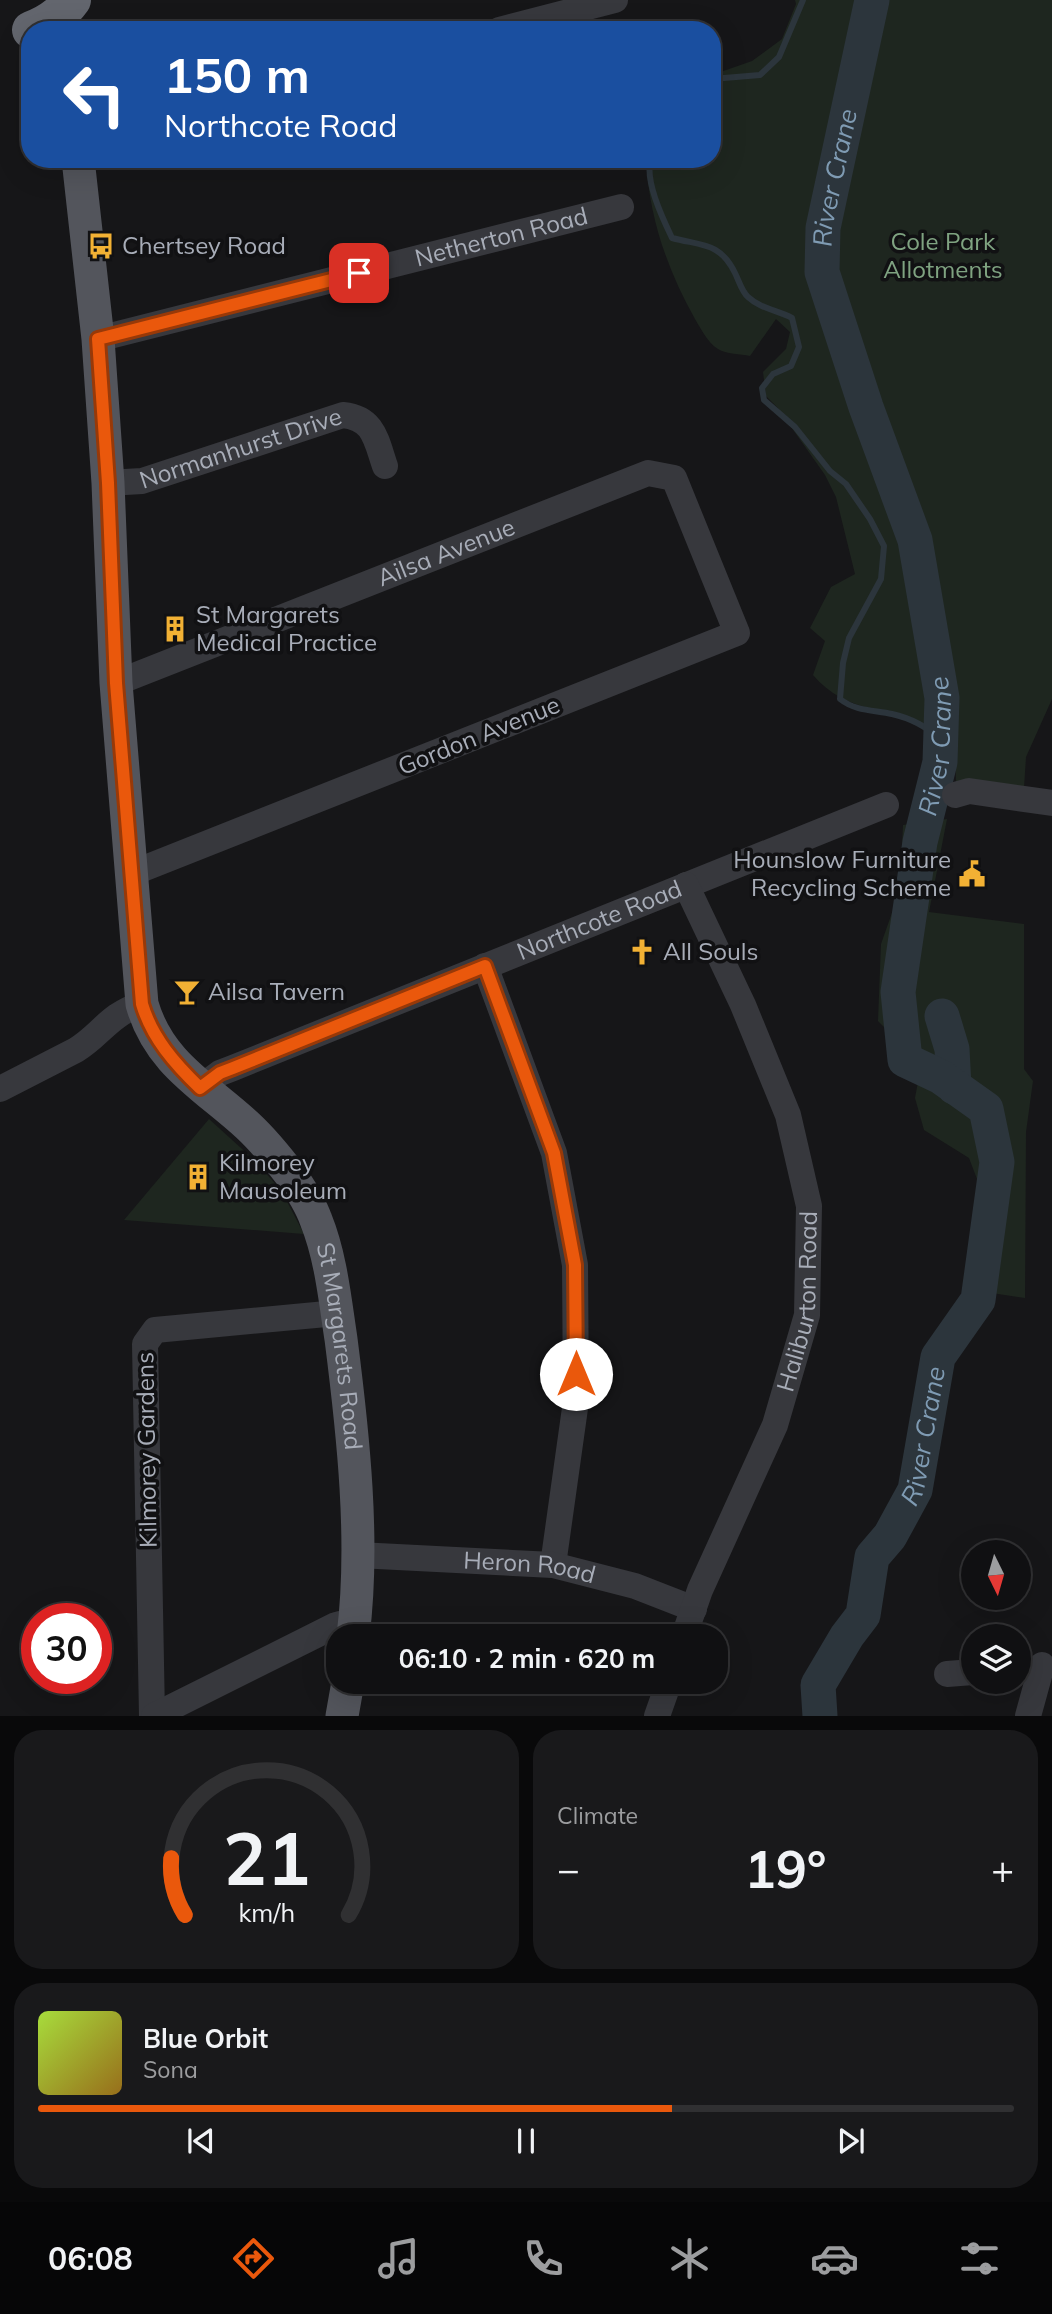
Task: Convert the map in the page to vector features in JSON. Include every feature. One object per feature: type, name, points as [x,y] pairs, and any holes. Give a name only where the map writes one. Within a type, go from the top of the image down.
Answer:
[{"type":"highway","points":[[49,21],[72,10]]},
{"type":"main road","name":"St Margarets Road","points":[[79,168],[98,339],[108,483],[116,683],[142,1004],[148,1024],[164,1049],[200,1088],[247,1125],[268,1147],[306,1198],[317,1222],[327,1256],[337,1313],[348,1399],[358,1555],[354,1624]]},
{"type":"main road","points":[[342,1716],[346,1694]]},
{"type":"street","points":[[534,21],[615,0]]},
{"type":"street","name":"Netherton Road","points":[[98,339],[621,207]]},
{"type":"street","name":"Normanhurst Drive","points":[[108,483],[142,481],[343,415],[357,416],[368,425],[374,433],[385,466]]},
{"type":"street","name":"Ailsa Avenue","points":[[116,683],[648,473],[674,478],[701,542]]},
{"type":"street","name":"Gordon Avenue","points":[[130,874],[737,633],[701,542]]},
{"type":"street","points":[[956,795],[968,791],[1052,803]]},
{"type":"street","name":"Northcote Road","points":[[200,1088],[220,1073],[886,805]]},
{"type":"street","name":"Haliburton Road","points":[[686,885],[743,1005],[788,1115],[809,1206],[807,1315],[775,1425],[688,1624]]},
{"type":"street","points":[[485,966],[554,1153],[575,1265],[576,1401],[553,1565]]},
{"type":"street","points":[[0,1089],[76,1050],[124,1009],[142,1004]]},
{"type":"street","name":"Kilmorey Gardens","points":[[153,1716],[145,1371],[147,1338],[155,1330],[337,1313]]},
{"type":"street","name":"Heron Road","points":[[358,1555],[553,1565],[635,1586],[694,1609]]},
{"type":"street","points":[[153,1716],[326,1630]]},
{"type":"street","points":[[1028,1716],[1037,1665]]},
{"type":"street","points":[[657,1716],[664,1694]]},
{"type":"green space","points":[[795,0],[863,0],[820,186],[815,245],[806,267],[903,541],[931,697],[931,727],[840,697],[813,675],[825,641],[810,628],[831,587],[855,574],[836,497],[825,475],[777,407],[766,396],[763,372],[786,349],[790,332],[776,319],[750,356],[725,352],[714,346],[700,327],[676,281],[661,242],[651,201],[647,168],[721,168],[721,72],[752,61],[782,39],[796,4]]},
{"type":"green space","name":"Cole Park Allotments","points":[[883,0],[1052,0],[1052,699],[1026,757],[1024,788],[956,784],[954,697],[938,585],[918,508],[876,409],[833,281],[832,229]]},
{"type":"green space","points":[[947,819],[929,912],[1024,924],[1024,1069],[1033,1081],[1026,1132],[1025,1298],[985,1292],[977,1179],[969,1158],[924,1130],[915,1098],[920,1071],[899,1042],[878,1021],[881,944],[900,890],[903,825]]},
{"type":"green space","name":"Kilmorey Mausoleum","points":[[209,1119],[252,1158],[281,1190],[304,1234],[124,1220]]},
{"type":"waterway","points":[[721,78],[760,75],[779,57],[803,0]]},
{"type":"waterway","name":"River Crane","points":[[820,1716],[818,1685],[847,1636],[863,1615],[872,1557],[890,1536],[915,1490],[938,1357],[978,1300],[997,1162],[986,1109],[941,1077],[905,1060],[898,992],[920,842],[940,762],[942,698],[915,540],[866,407],[822,272],[823,228],[872,0]]},
{"type":"waterway","points":[[650,168],[652,188],[672,238],[716,250],[729,263],[748,297],[792,318],[799,347],[791,366],[773,374],[762,388],[764,400],[795,427],[830,471],[846,484],[870,519],[884,546],[881,579],[849,638],[843,663],[840,699],[858,708],[905,718],[940,739]]},
{"type":"waterway","points":[[942,1016],[952,1049],[954,1087]]},
{"type":"place","name":"Chertsey Road","points":[[101,246]]},
{"type":"place","name":"St Margarets Medical Practice","points":[[175,629]]},
{"type":"place","name":"Hounslow Furniture Recycling Scheme","points":[[972,874]]},
{"type":"place","name":"All Souls","points":[[642,952]]},
{"type":"place","name":"Ailsa Tavern","points":[[187,992]]},
{"type":"place","name":"Kilmorey Mausoleum","points":[[198,1177]]},
{"type":"route","points":[[359,273],[98,339],[108,483],[116,683],[142,1004],[148,1024],[164,1049],[200,1088],[220,1073],[485,966],[554,1153],[575,1265],[576,1374]]}]
